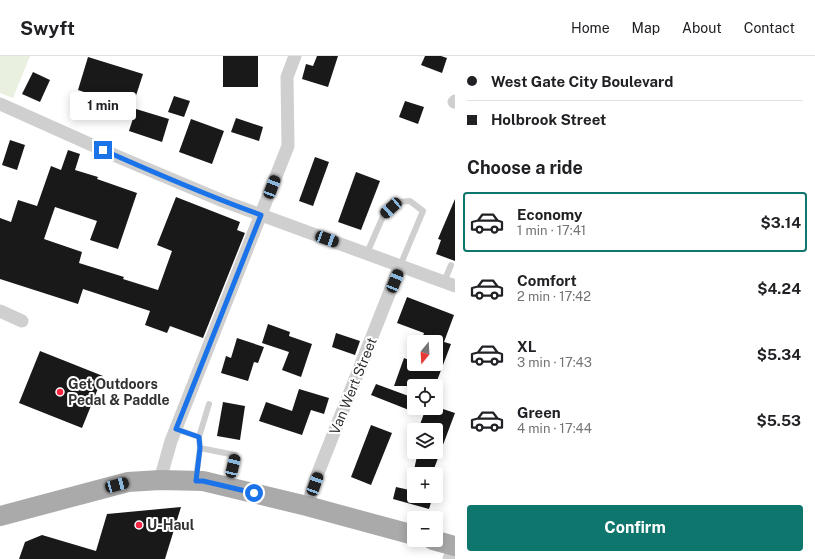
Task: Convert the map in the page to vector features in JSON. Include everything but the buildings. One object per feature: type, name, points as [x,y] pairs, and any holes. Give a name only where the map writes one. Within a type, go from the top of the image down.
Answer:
[{"type":"main road","points":[[0,516],[128,482],[160,480],[203,481],[307,506],[407,533]]},
{"type":"main road","points":[[443,542],[455,545]]},
{"type":"street","points":[[160,480],[171,441],[288,146],[288,77],[295,56]]},
{"type":"street","points":[[0,104],[174,181],[223,201],[449,284]]},
{"type":"street","name":"Van Wert Street","points":[[307,506],[318,473],[400,266]]},
{"type":"street","points":[[0,311],[22,321]]},
{"type":"street","points":[[449,559],[455,545]]},
{"type":"lane","points":[[367,253],[384,214],[398,202],[410,201],[423,211],[400,266]]},
{"type":"lane","points":[[449,284],[451,265]]},
{"type":"lane","points":[[196,481],[200,448],[199,437],[209,404]]},
{"type":"lane","points":[[176,429],[199,437]]},
{"type":"lane","points":[[200,448],[235,455],[228,487]]},
{"type":"green space","points":[[0,56],[30,56],[13,98],[0,93]]},
{"type":"place","name":"Get Outdoors Pedal & Paddle","points":[[60,392]]},
{"type":"place","name":"U-Haul","points":[[139,525]]},
{"type":"route","points":[[103,150],[186,186],[261,215],[176,429],[199,437],[200,448],[196,481],[203,481],[254,493]]}]
